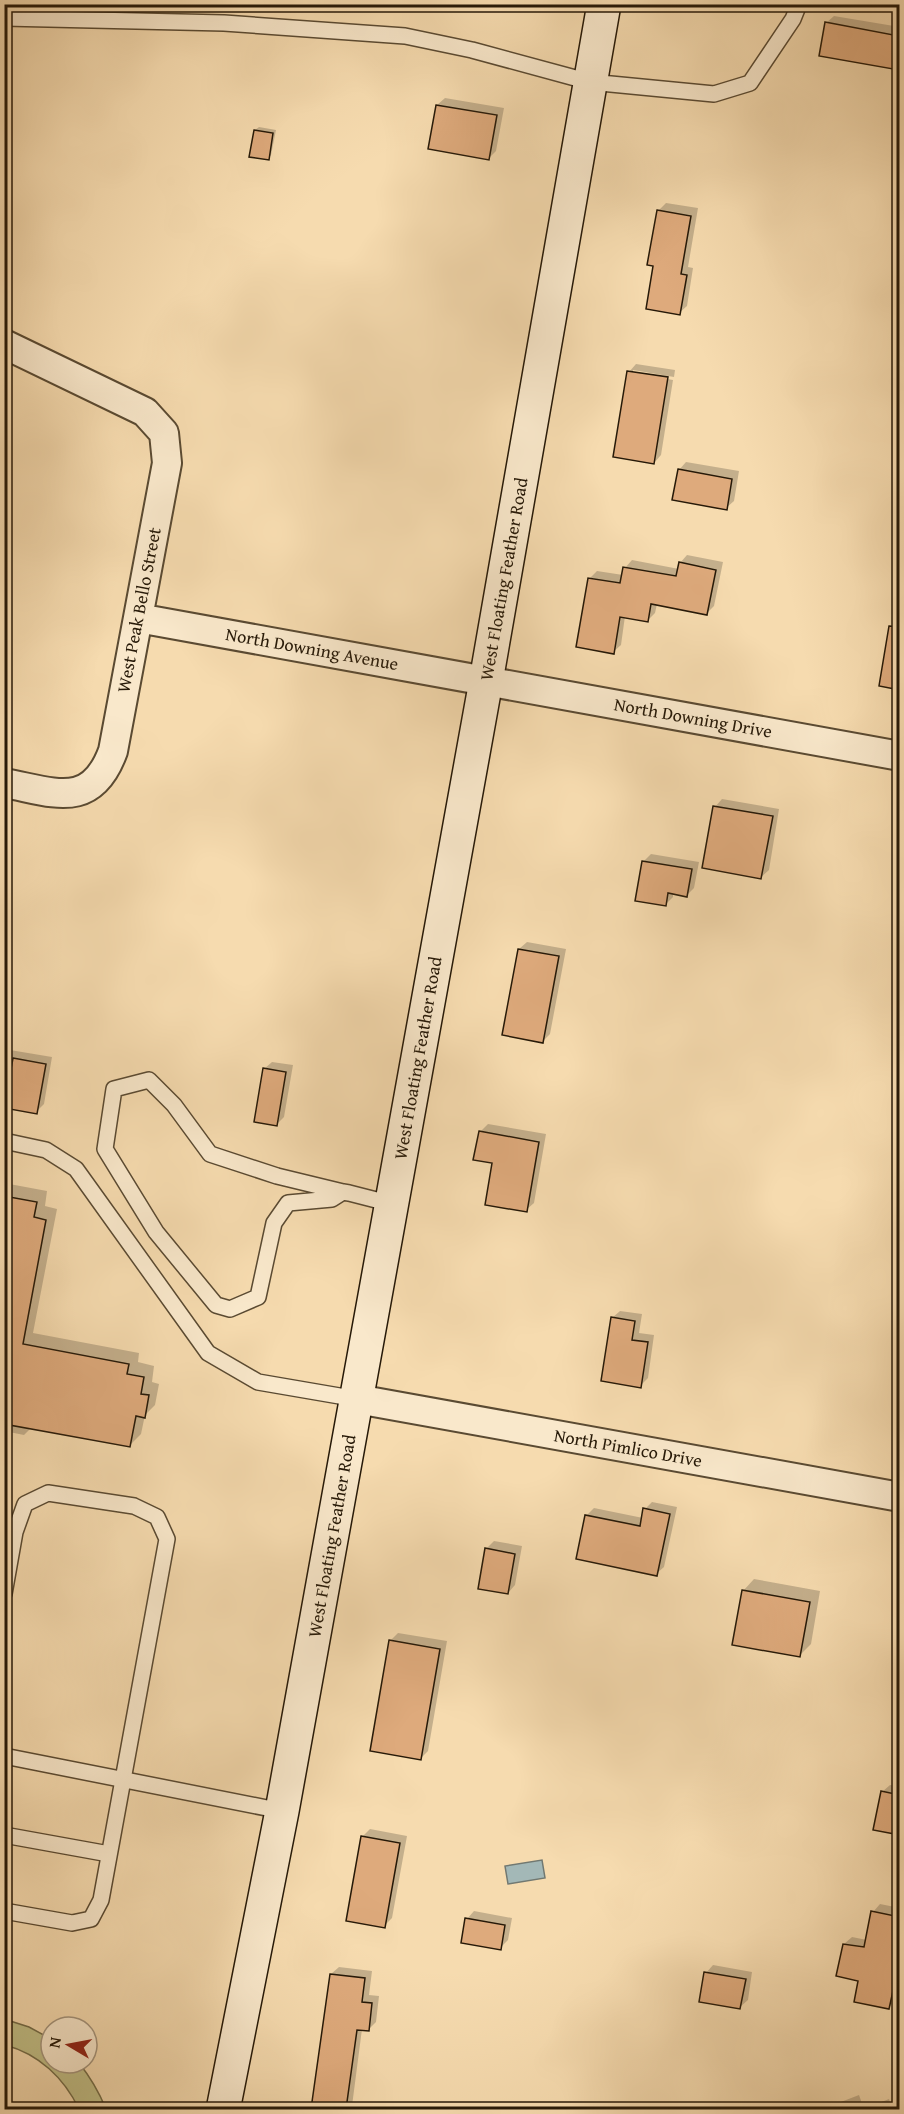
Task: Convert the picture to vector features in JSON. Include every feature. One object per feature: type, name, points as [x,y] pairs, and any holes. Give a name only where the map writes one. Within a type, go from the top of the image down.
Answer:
[{"type":"main road","name":"West Floating Feather Road","points":[[223,2109],[282,1811],[357,1399],[486,681],[604,4]]},
{"type":"street","name":"West Peak Bello Street","points":[[4,344],[145,412],[164,433],[167,463],[113,751],[106,769],[95,782],[81,792],[63,794],[4,783]]},
{"type":"street","name":"North Downing Avenue","points":[[138,618],[486,681]]},
{"type":"street","name":"North Downing Drive","points":[[486,681],[900,756]]},
{"type":"street","name":"North Pimlico Drive","points":[[357,1399],[900,1497]]},
{"type":"lane","points":[[4,18],[224,23],[405,36],[472,50],[590,82],[714,94],[750,83],[794,19],[799,4]]},
{"type":"lane","points":[[343,1192],[332,1199],[288,1203],[274,1223],[258,1298],[230,1309],[216,1305],[156,1232],[105,1149],[114,1089],[149,1080],[174,1105],[210,1154],[277,1176],[392,1203]]},
{"type":"lane","points":[[4,1141],[46,1150],[76,1169],[208,1353],[258,1382],[357,1399]]},
{"type":"lane","points":[[4,1594],[15,1532],[25,1504],[48,1493],[134,1506],[157,1517],[167,1539],[101,1900],[91,1920],[72,1923],[4,1911]]},
{"type":"lane","points":[[4,1756],[282,1811]]},
{"type":"lane","points":[[4,1835],[109,1854]]},
{"type":"shaded area","points":[[542,1860],[545,1878],[508,1884],[505,1866]]},
{"type":"shaded area","points":[[4,2019],[29,2027],[39,2032],[39,2061],[29,2054],[5,2045]]},
{"type":"shaded area","points":[[55,2075],[88,2075],[106,2109],[79,2109]]},
{"type":"building","points":[[825,22],[899,36],[893,69],[819,56]]},
{"type":"building","points":[[436,105],[497,115],[489,160],[428,149]]},
{"type":"building","points":[[254,130],[273,133],[269,160],[249,157]]},
{"type":"building","points":[[657,210],[691,216],[681,274],[687,275],[680,315],[646,309],[653,266],[647,265]]},
{"type":"building","points":[[627,371],[668,377],[654,464],[613,457]]},
{"type":"building","points":[[678,469],[732,479],[727,510],[672,500]]},
{"type":"building","points":[[679,562],[716,570],[707,615],[651,604],[648,622],[620,617],[614,654],[576,647],[588,578],[620,583],[623,567],[676,576]]},
{"type":"building","points":[[889,626],[900,627],[900,690],[879,686]]},
{"type":"building","points":[[713,806],[773,816],[761,879],[702,868]]},
{"type":"building","points":[[642,861],[692,869],[687,897],[668,893],[666,906],[635,901]]},
{"type":"building","points":[[518,949],[559,956],[543,1043],[502,1035]]},
{"type":"building","points":[[13,1058],[46,1064],[37,1114],[4,1108]]},
{"type":"building","points":[[263,1068],[286,1072],[277,1126],[254,1122]]},
{"type":"building","points":[[479,1131],[539,1142],[527,1212],[485,1205],[492,1163],[473,1160]]},
{"type":"building","points":[[4,1196],[37,1202],[34,1217],[46,1220],[23,1344],[129,1364],[127,1374],[144,1377],[141,1394],[149,1395],[145,1418],[136,1416],[130,1447],[4,1424]]},
{"type":"building","points":[[611,1317],[635,1321],[632,1340],[648,1342],[641,1388],[601,1381]]},
{"type":"building","points":[[643,1508],[670,1514],[657,1576],[576,1559],[585,1515],[640,1526]]},
{"type":"building","points":[[485,1548],[515,1554],[508,1594],[478,1589]]},
{"type":"building","points":[[742,1590],[810,1602],[800,1657],[732,1645]]},
{"type":"building","points":[[389,1640],[440,1649],[421,1760],[370,1751]]},
{"type":"building","points":[[881,1791],[900,1795],[900,1835],[873,1830]]},
{"type":"building","points":[[361,1836],[400,1843],[385,1928],[346,1921]]},
{"type":"building","points":[[871,1911],[900,1917],[900,1959],[889,2009],[854,2002],[858,1981],[836,1976],[843,1944],[864,1947]]},
{"type":"building","points":[[465,1918],[505,1925],[501,1950],[461,1943]]},
{"type":"building","points":[[704,1972],[746,1979],[740,2009],[699,2002]]},
{"type":"building","points":[[330,1974],[365,1978],[362,2002],[372,2003],[369,2031],[357,2030],[346,2109],[311,2109]]}]
